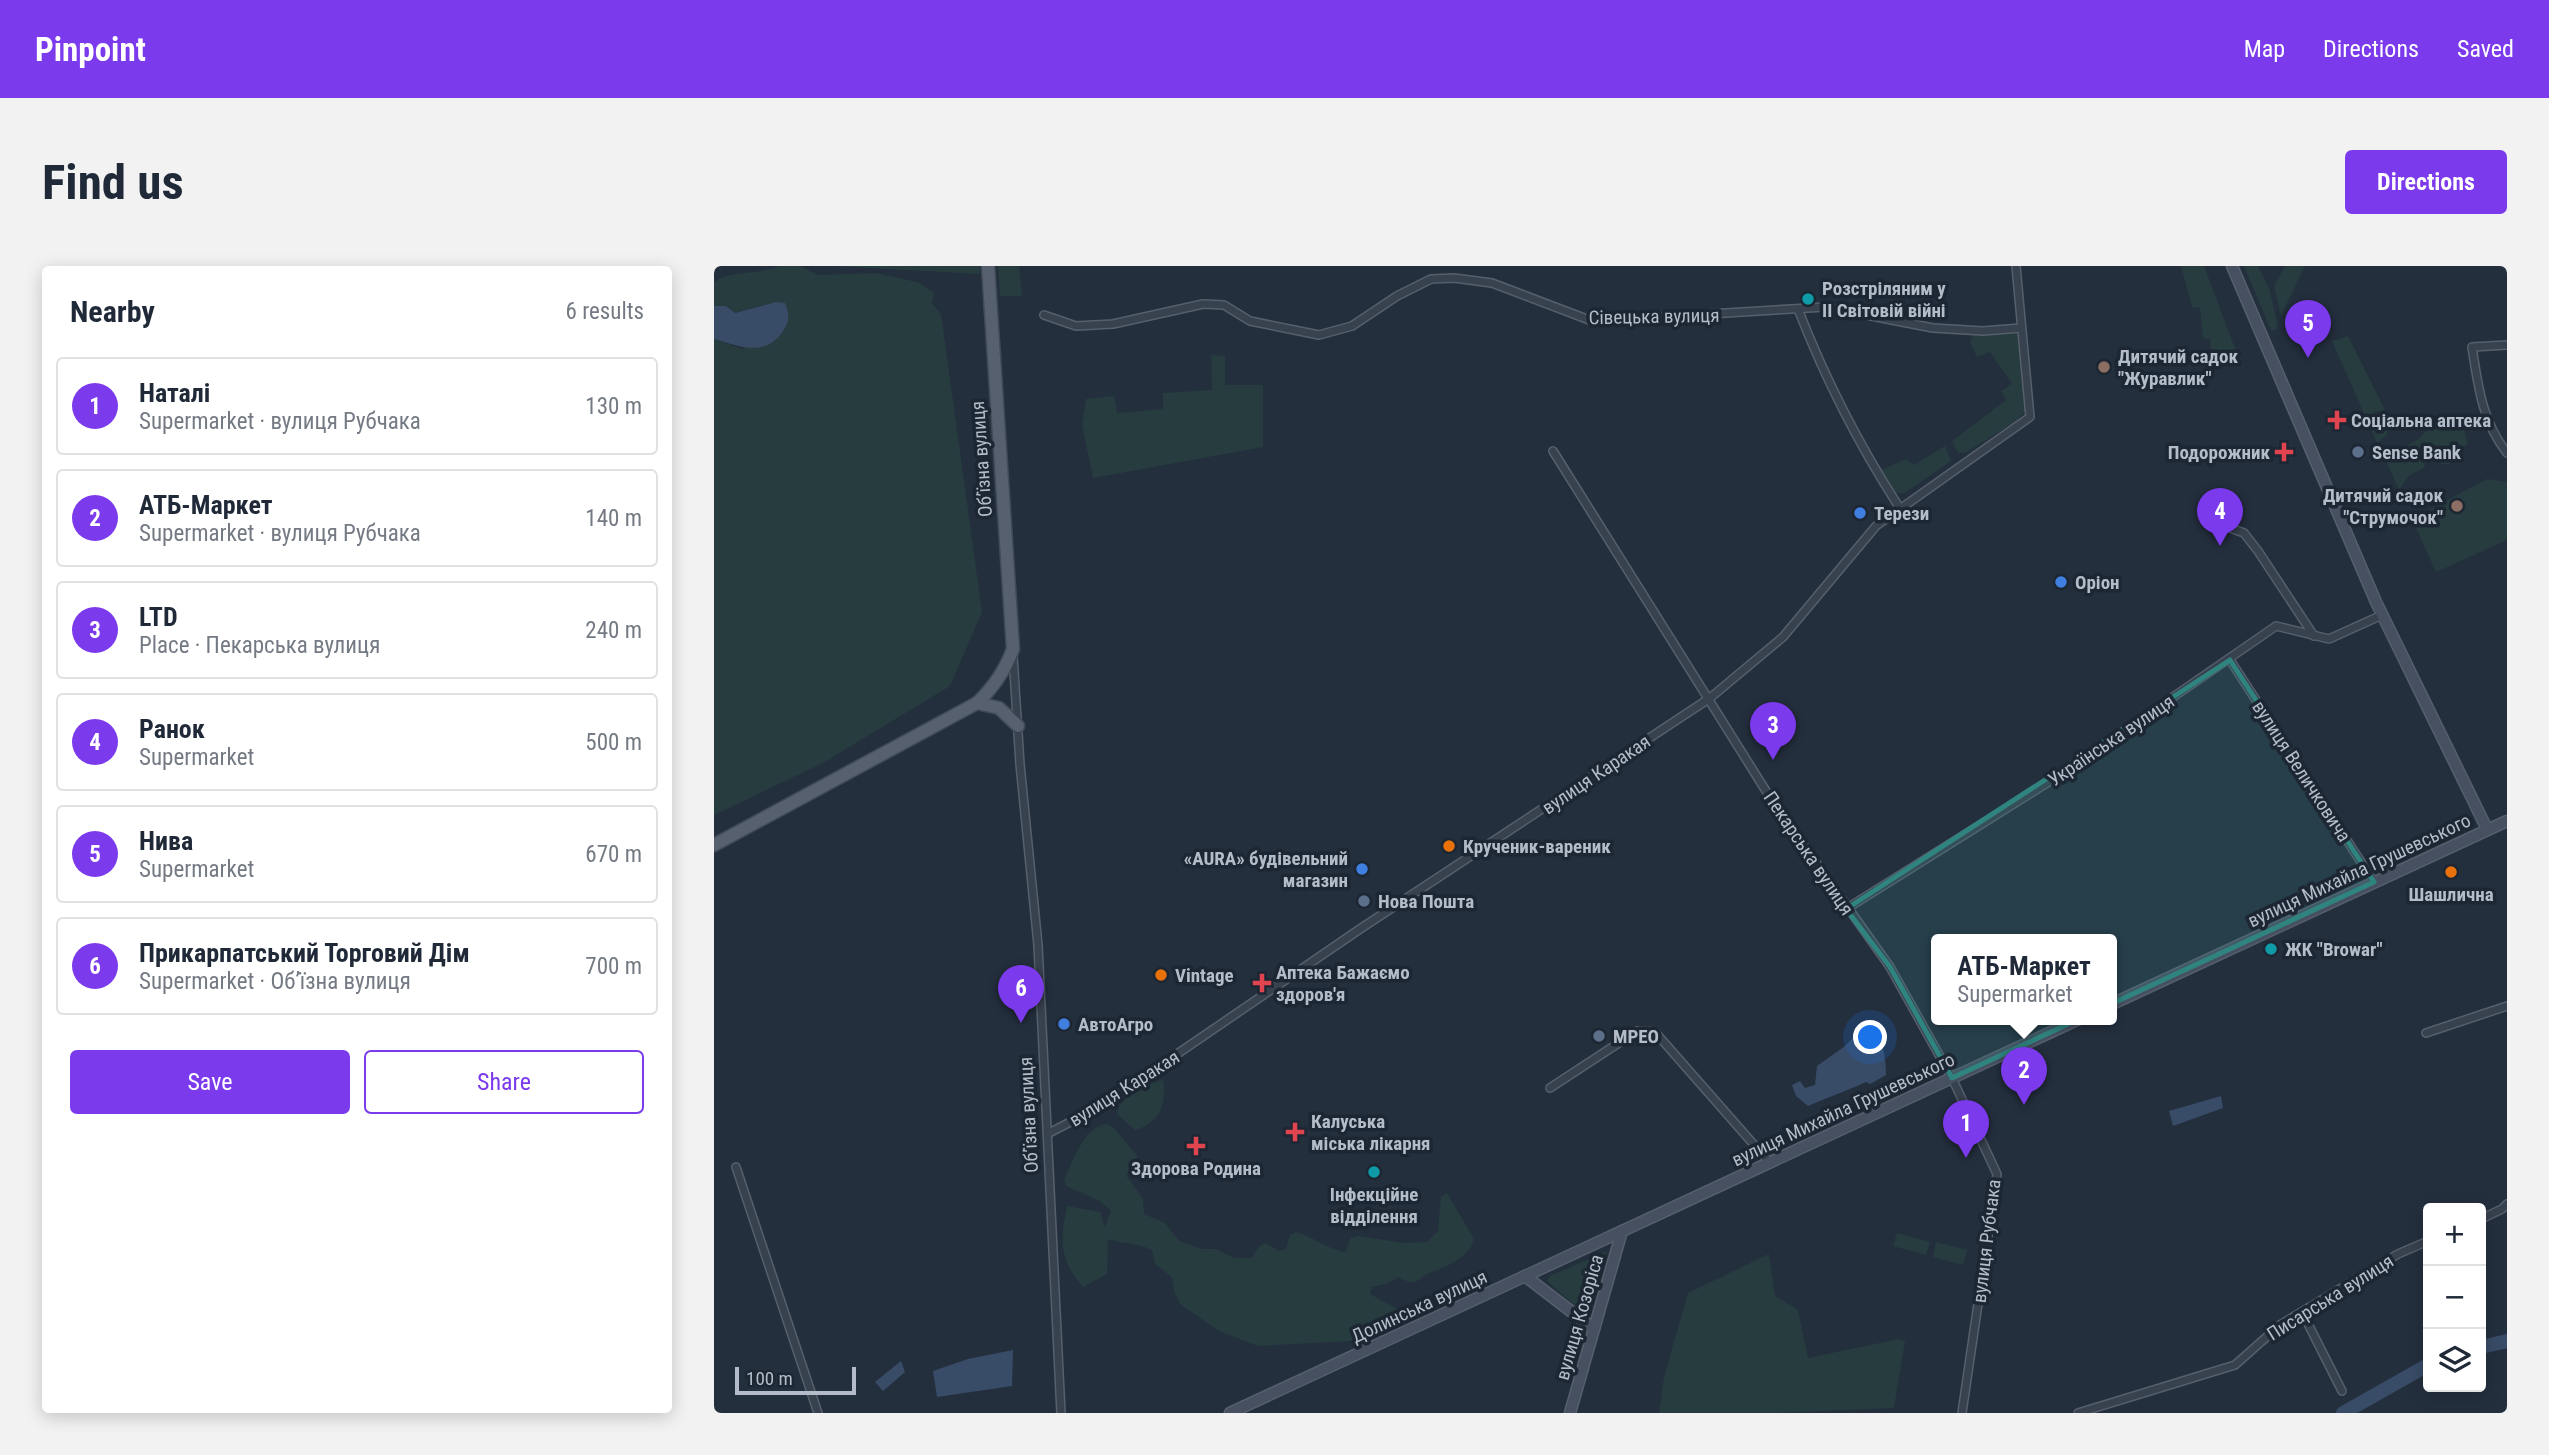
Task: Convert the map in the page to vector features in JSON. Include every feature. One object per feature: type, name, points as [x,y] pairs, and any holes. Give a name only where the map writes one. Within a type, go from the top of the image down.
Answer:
[{"type":"main road","name":"Обʼїзна вулиця","points":[[988,266],[1013,649]]},
{"type":"main road","points":[[2232,266],[2382,615],[2487,829]]},
{"type":"main road","points":[[714,845],[978,703],[991,690],[1007,666],[1013,649]]},
{"type":"main road","points":[[978,703],[999,708],[1018,726]]},
{"type":"main road","name":"вулиця Михайла Грушевського","points":[[2117,1002],[2507,821]]},
{"type":"main road","name":"вулиця Михайла Грушевського","points":[[1622,1231],[2066,1025]]},
{"type":"main road","name":"Долинська вулиця","points":[[1230,1413],[1622,1231]]},
{"type":"main road","name":"вулиця Козоріса","points":[[1570,1413],[1622,1231]]},
{"type":"main road","points":[[1525,1276],[1594,1329]]},
{"type":"street","points":[[2016,266],[2021,328]]},
{"type":"street","name":"Сівецька вулиця","points":[[1044,315],[1076,326],[1113,324],[1203,304],[1224,304],[1250,321],[1319,335],[1352,327],[1397,296],[1431,279],[1454,278],[1492,283],[1592,321],[1798,309],[1850,311],[1933,328],[2021,328]]},
{"type":"street","points":[[1798,309],[1822,373],[1856,440],[1899,507]]},
{"type":"street","name":"вулиця Каракая","points":[[1049,1133],[1101,1106],[1349,936],[1710,698],[1783,637],[1876,526],[1899,507],[2030,417],[2021,328]]},
{"type":"street","points":[[2507,345],[2472,347],[2484,412],[2493,435],[2507,453]]},
{"type":"street","name":"Пекарська вулиця","points":[[1553,451],[1771,799],[1846,909],[1890,967],[1952,1077]]},
{"type":"street","points":[[2230,527],[2244,533],[2314,636]]},
{"type":"street","name":"Українська вулиця","points":[[1846,909],[2052,781],[2276,626],[2329,639],[2382,615]]},
{"type":"street","name":"Обʼїзна вулиця","points":[[1013,649],[1038,945],[1061,1413]]},
{"type":"street","name":"вулиця Величковича","points":[[2230,660],[2374,882]]},
{"type":"street","points":[[2426,1033],[2507,1006]]},
{"type":"street","points":[[1550,1088],[1637,1031],[1655,1032],[1770,1163]]},
{"type":"street","name":"вулиця Рубчака","points":[[1952,1077],[1997,1174],[1962,1413]]},
{"type":"street","points":[[736,1167],[818,1413]]},
{"type":"street","points":[[2486,1217],[2506,1210]]},
{"type":"street","name":"Писарська вулиця","points":[[2078,1413],[2235,1365],[2280,1325],[2398,1254],[2423,1243]]},
{"type":"street","points":[[2302,1312],[2342,1391]]},
{"type":"highlighted area","points":[[2230,660],[2374,882],[1952,1078],[1890,967],[1846,909]]},
{"type":"green space","points":[[779,266],[800,266],[818,275],[876,273],[917,282],[934,293],[932,303],[941,314],[982,612],[950,686],[823,763],[714,815],[714,339],[743,349],[763,305],[735,313],[726,306],[714,306],[714,282],[729,275]]},
{"type":"green space","points":[[832,266],[980,266],[980,274]]},
{"type":"green space","points":[[998,266],[1019,266],[1022,296],[1000,296]]},
{"type":"green space","points":[[2181,266],[2204,266],[2240,362],[2212,360],[2210,339],[2203,338],[2200,308],[2192,307]]},
{"type":"green space","points":[[2244,266],[2258,266],[2269,288],[2278,326],[2275,330],[2271,330]]},
{"type":"green space","points":[[2285,266],[2305,266],[2281,316],[2274,286]]},
{"type":"green space","points":[[2018,333],[2025,411],[2016,421],[1965,453],[1958,453],[1952,441],[2006,400],[2001,391],[2012,384],[1990,352],[1977,357],[1970,342],[1973,335]]},
{"type":"green space","points":[[2348,336],[2385,410],[2374,412],[2380,429],[2388,426],[2387,435],[2377,443],[2332,341]]},
{"type":"green space","points":[[1211,355],[1225,356],[1225,385],[1263,385],[1263,447],[1093,478],[1082,425],[1086,399],[1114,396],[1117,413],[1163,409],[1163,393],[1212,390]]},
{"type":"green space","points":[[2432,424],[2462,425],[2468,443],[2452,458],[2449,465],[2439,463],[2437,450],[2427,456],[2424,468],[2408,476],[2399,490],[2385,459],[2420,438]]},
{"type":"green space","points":[[1945,446],[1951,461],[1905,493],[1895,493],[1882,470],[1906,459],[1914,465]]},
{"type":"green space","points":[[2487,479],[2507,482],[2507,540],[2436,572],[2412,519]]},
{"type":"green space","points":[[1163,1080],[1164,1097],[1160,1111],[1144,1127],[1135,1130],[1117,1114],[1119,1108],[1128,1096],[1149,1084]]},
{"type":"green space","points":[[1107,1124],[1114,1128],[1138,1157],[1126,1175],[1143,1199],[1144,1214],[1165,1223],[1179,1241],[1201,1249],[1215,1249],[1235,1258],[1252,1258],[1259,1246],[1266,1243],[1279,1251],[1286,1249],[1290,1235],[1296,1232],[1345,1252],[1351,1238],[1358,1236],[1404,1243],[1427,1242],[1438,1231],[1441,1196],[1447,1193],[1474,1239],[1461,1258],[1417,1281],[1410,1282],[1398,1277],[1386,1284],[1372,1287],[1370,1294],[1403,1312],[1401,1319],[1353,1341],[1258,1346],[1219,1331],[1180,1304],[1172,1277],[1155,1264],[1152,1250],[1145,1247],[1108,1239],[1107,1274],[1083,1287],[1075,1277],[1063,1250],[1067,1206],[1100,1212],[1105,1227],[1111,1211],[1100,1201],[1066,1186],[1064,1180],[1075,1154],[1086,1138],[1099,1126]]},
{"type":"green space","points":[[1897,1233],[1930,1242],[1926,1255],[1893,1246]]},
{"type":"green space","points":[[1936,1242],[1967,1250],[1963,1265],[1933,1257]]},
{"type":"green space","points":[[1607,1251],[1590,1314],[1582,1312],[1547,1281],[1550,1276]]},
{"type":"green space","points":[[1769,1254],[1775,1296],[1798,1310],[1808,1358],[1899,1339],[1905,1341],[1894,1408],[1771,1413],[1659,1413],[1664,1377],[1688,1293]]},
{"type":"water","points":[[776,302],[785,303],[788,322],[774,341],[758,348],[750,348],[714,339],[714,306],[726,306],[735,313]]},
{"type":"water","points":[[1867,1023],[1872,1023],[1881,1042],[1886,1075],[1870,1084],[1866,1082],[1808,1106],[1796,1096],[1792,1085],[1800,1081],[1805,1088],[1815,1085],[1817,1066],[1845,1046]]},
{"type":"water","points":[[2221,1096],[2223,1108],[2173,1126],[2169,1111]]},
{"type":"water","points":[[1013,1350],[1012,1386],[937,1397],[933,1371],[968,1359]]},
{"type":"water","points":[[901,1361],[905,1372],[883,1391],[875,1382]]},
{"type":"waterway","points":[[2486,1346],[2507,1341]]},
{"type":"waterway","points":[[2343,1413],[2423,1368]]},
{"type":"place","name":"Розстріляним у II Світовій війні","points":[[1808,299]]},
{"type":"place","name":"Нива","points":[[2308,358]]},
{"type":"place","name":"Дитячий садок \"Журавлик\"","points":[[2104,367]]},
{"type":"place","name":"Соціальна аптека","points":[[2337,420]]},
{"type":"place","name":"Подорожник","points":[[2284,452]]},
{"type":"place","name":"Sense Bank","points":[[2358,452]]},
{"type":"place","name":"Дитячий садок \"Струмочок\"","points":[[2457,506]]},
{"type":"place","name":"Терези","points":[[1860,513]]},
{"type":"place","name":"Ранок","points":[[2220,546]]},
{"type":"place","name":"Оріон","points":[[2061,582]]},
{"type":"place","name":"LTD","points":[[1773,760]]},
{"type":"place","name":"Крученик-вареник","points":[[1449,846]]},
{"type":"place","name":"«AURA» будівельний магазин","points":[[1362,869]]},
{"type":"place","name":"Шашлична","points":[[2451,872]]},
{"type":"place","name":"Нова Пошта","points":[[1364,901]]},
{"type":"place","name":"ЖК \"Browar\"","points":[[2271,949]]},
{"type":"place","name":"Vintage","points":[[1161,975]]},
{"type":"place","name":"Аптека Бажаємо здоров'я","points":[[1262,983]]},
{"type":"place","name":"Прикарпатський Торговий Дім","points":[[1021,1023]]},
{"type":"place","name":"АвтоАгро","points":[[1064,1024]]},
{"type":"place","name":"МРЕО","points":[[1599,1036]]},
{"type":"place","name":"АТБ-Маркет","points":[[2024,1105]]},
{"type":"place","name":"Калуська міська лікарня","points":[[1295,1132]]},
{"type":"place","name":"Здорова Родина","points":[[1196,1146]]},
{"type":"place","name":"Наталі","points":[[1966,1158]]},
{"type":"place","name":"Інфекційне відділення","points":[[1374,1172]]}]
